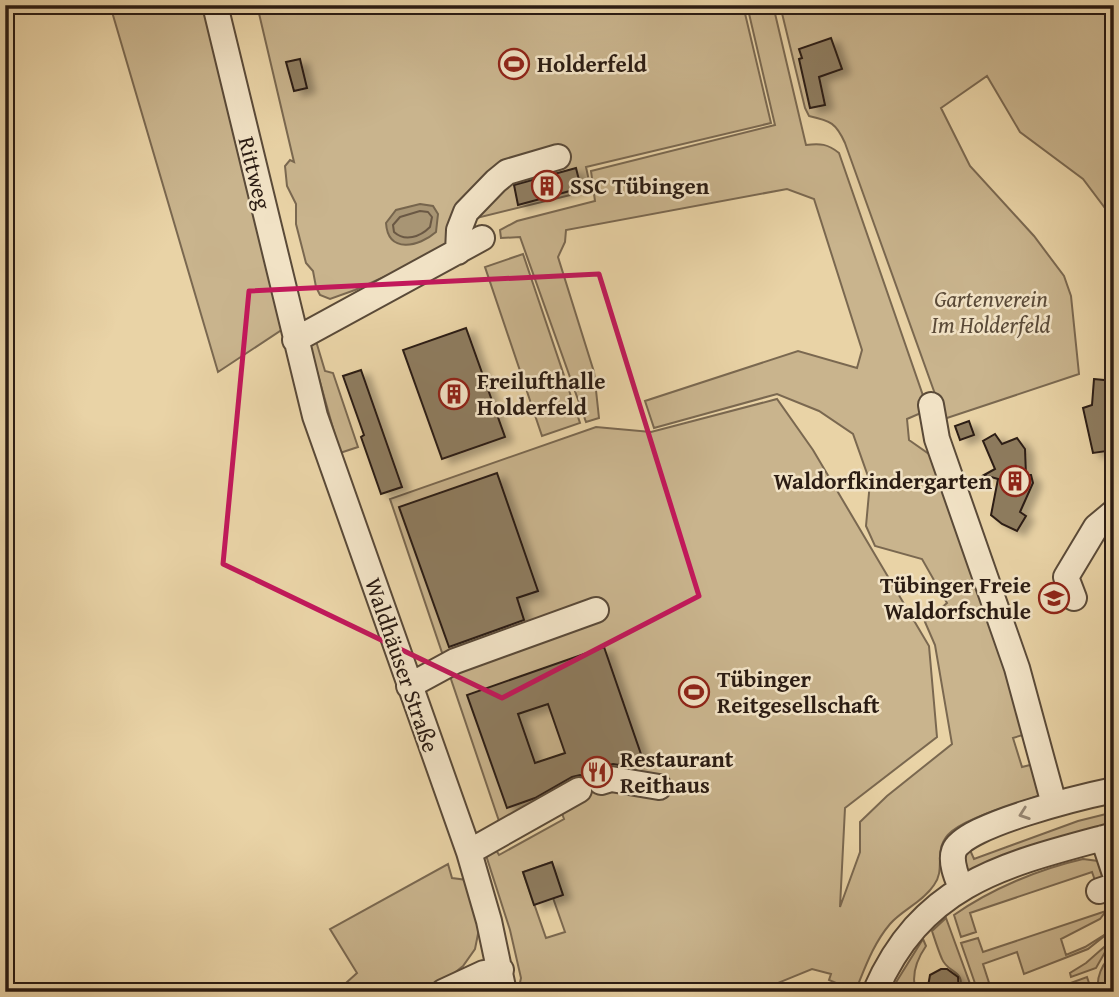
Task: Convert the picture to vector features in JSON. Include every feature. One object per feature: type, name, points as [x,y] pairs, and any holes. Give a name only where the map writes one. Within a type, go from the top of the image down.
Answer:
[{"type":"street","name":"Rittweg","points":[[215,5],[295,340]]},
{"type":"street","points":[[458,252],[459,230],[466,212],[496,181],[507,172],[558,158]]},
{"type":"street","points":[[295,340],[482,237]]},
{"type":"street","name":"Waldhäuser Straße","points":[[295,340],[315,416],[469,852],[502,981]]},
{"type":"street","points":[[932,405],[937,439],[1017,668],[1054,804]]},
{"type":"street","points":[[1074,598],[1066,577],[1096,527],[1114,512]]},
{"type":"street","points":[[409,686],[455,661],[596,610]]},
{"type":"street","points":[[469,852],[590,786],[611,779],[659,787]]},
{"type":"street","points":[[961,888],[954,867],[954,852],[963,840],[1002,822],[1054,804],[1114,790]]},
{"type":"street","points":[[874,992],[885,968],[916,925],[942,900],[961,888],[1047,853],[1108,837],[1114,871]]},
{"type":"street","points":[[443,992],[484,973],[502,981]]},
{"type":"highlighted area","points":[[599,274],[699,596],[502,698],[223,564],[249,291]]},
{"type":"green space","points":[[110,5],[206,5],[286,327],[218,372]]},
{"type":"green space","name":"Holderfeld","points":[[257,5],[743,5],[771,123],[586,167],[591,190],[452,224],[444,250],[330,299],[320,295],[316,287],[313,271],[306,263],[296,224],[296,204],[287,186],[285,166],[290,160],[294,162]]},
{"type":"green space","name":"Tübinger Reitgesellschaft","points":[[747,5],[773,5],[806,145],[824,145],[839,153],[928,410],[907,419],[909,440],[936,459],[1029,733],[1013,738],[1022,767],[1038,763],[1042,795],[995,810],[952,831],[942,844],[938,878],[934,885],[884,932],[870,956],[855,992],[839,992],[841,985],[829,980],[831,974],[812,969],[756,992],[740,992],[738,986],[721,992],[518,992],[521,978],[510,930],[484,849],[492,843],[499,855],[564,819],[559,805],[500,824],[390,499],[596,427],[651,432],[777,399],[813,450],[929,646],[937,737],[845,808],[840,907],[860,852],[860,822],[887,796],[952,744],[935,645],[925,622],[947,603],[922,559],[875,546],[866,526],[870,482],[853,434],[819,411],[777,394],[654,428],[645,401],[798,351],[857,368],[862,350],[814,199],[787,189],[566,230],[565,242],[558,257],[594,372],[599,418],[586,422],[520,237],[501,238],[500,230],[517,221],[595,201],[591,171],[775,125]],"holes":[[[552,862],[562,895],[553,898],[565,932],[546,938],[523,872]]]},
{"type":"green space","name":"Gartenverein Im Holderfeld","points":[[780,5],[1114,5],[1114,220],[1083,179],[1020,132],[987,76],[941,108],[970,166],[1034,236],[1064,276],[1071,296],[1079,374],[944,419],[845,143],[835,127],[828,121],[809,116],[805,108]]},
{"type":"green space","points":[[523,254],[580,423],[542,436],[485,267]]},
{"type":"green space","points":[[316,341],[325,371],[333,373],[358,447],[340,453],[309,343]]},
{"type":"green space","points":[[1114,812],[1114,824],[971,872],[964,868],[963,854],[970,850],[974,859],[1078,821]]},
{"type":"green space","points":[[1083,859],[1098,861],[1107,877],[1097,886],[1092,872],[970,913],[976,932],[961,937],[954,915],[968,906],[1016,881]]},
{"type":"green space","points":[[448,864],[452,878],[467,880],[479,929],[475,949],[463,966],[431,992],[336,992],[357,973],[330,929]]},
{"type":"green space","points":[[1106,911],[1100,919],[1061,939],[1066,955],[1112,930],[1088,949],[1024,974],[1017,952],[983,964],[992,992],[978,992],[961,943],[978,938],[983,952]]},
{"type":"green space","points":[[946,918],[973,992],[959,992],[961,980],[945,964],[938,949],[932,931]]},
{"type":"green space","points":[[923,939],[926,946],[916,968],[916,992],[890,992]]},
{"type":"green space","points":[[1112,940],[1096,968],[1071,977],[1070,973]]},
{"type":"green space","points":[[1114,955],[1114,992],[1099,992],[1100,971]]},
{"type":"green space","points":[[1087,977],[1092,992],[1046,992]]},
{"type":"water","points":[[420,204],[433,206],[438,214],[436,232],[413,244],[405,245],[392,240],[386,223],[396,210]]},
{"type":"building","points":[[831,38],[842,69],[819,77],[825,105],[810,108],[799,49]]},
{"type":"building","points":[[300,59],[307,88],[294,91],[286,62]]},
{"type":"building","name":"SSC Tübingen","points":[[576,168],[581,188],[518,205],[514,185]]},
{"type":"building","name":"Freilufthalle Holderfeld","points":[[466,328],[505,437],[442,459],[403,350]]},
{"type":"building","points":[[361,370],[402,487],[381,494],[343,376]]},
{"type":"building","points":[[1094,379],[1114,381],[1114,450],[1093,453],[1083,408],[1092,405]]},
{"type":"building","points":[[969,421],[974,435],[960,440],[955,426]]},
{"type":"building","name":"Waldorfkindergarten","points":[[995,434],[1002,444],[1017,438],[1025,449],[1026,475],[1031,475],[1033,483],[1020,512],[1026,516],[1017,531],[991,515],[998,479],[984,475],[995,469],[983,441]]},
{"type":"building","points":[[497,473],[538,591],[517,598],[524,620],[449,647],[399,507]]},
{"type":"building","points":[[604,647],[643,760],[626,766],[613,764],[597,768],[587,778],[580,775],[572,777],[535,798],[507,808],[467,695]],"holes":[[[548,704],[565,753],[535,763],[518,714]]]},
{"type":"building","points":[[552,862],[563,895],[534,905],[523,872]]},
{"type":"building","points":[[947,969],[958,977],[959,992],[927,992],[930,975]]},
{"type":"place","name":"Holderfeld","points":[[514,64]]},
{"type":"place","name":"SSC Tübingen","points":[[547,186]]},
{"type":"place","name":"Freilufthalle Holderfeld","points":[[454,394]]},
{"type":"place","name":"Waldorfkindergarten","points":[[1015,481]]},
{"type":"place","name":"Tübinger Freie Waldorfschule","points":[[1054,598]]},
{"type":"place","name":"Tübinger Reitgesellschaft","points":[[694,692]]},
{"type":"place","name":"Restaurant Reithaus","points":[[597,772]]}]
